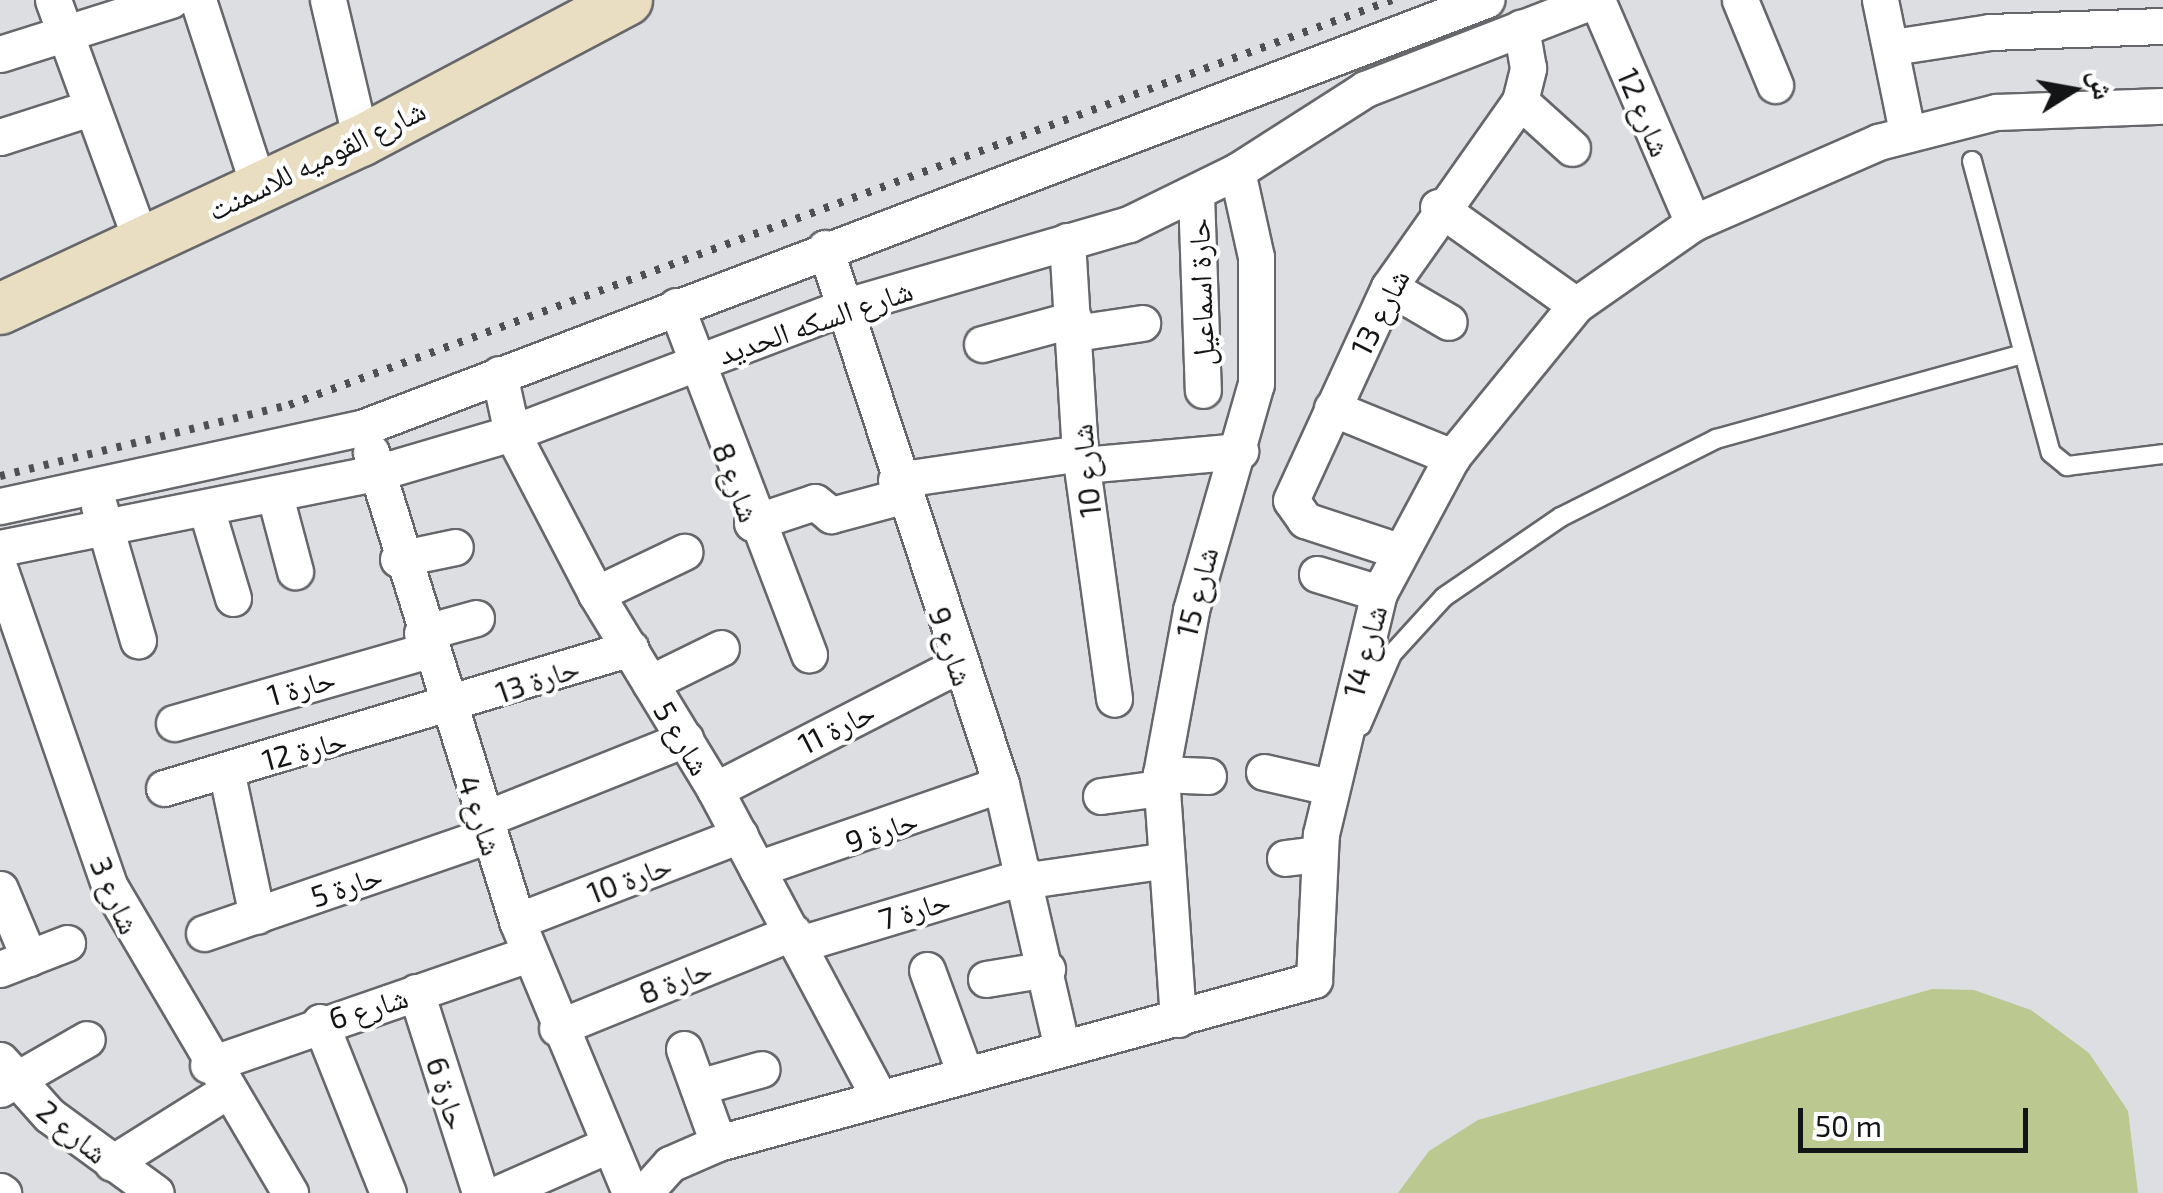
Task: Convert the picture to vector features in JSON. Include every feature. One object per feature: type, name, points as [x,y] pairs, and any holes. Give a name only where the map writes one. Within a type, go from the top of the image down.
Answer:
[{"type":"main road","name":"شارع القوميه للاسمنت","points":[[0,309],[361,141],[624,1]]},
{"type":"street","points":[[53,0],[142,243]]},
{"type":"street","points":[[0,54],[171,0]]},
{"type":"street","points":[[198,0],[259,188]]},
{"type":"street","points":[[328,0],[361,141]]},
{"type":"street","name":"شارع السكه الحديد","points":[[0,506],[95,490],[364,427],[825,248],[1486,0]]},
{"type":"street","name":"شارع السكه الحديد","points":[[0,548],[275,496],[512,433],[844,307],[1067,241],[1196,194],[1237,172],[1364,89],[1596,0]]},
{"type":"street","name":"شارع 12","points":[[1596,0],[1694,223]]},
{"type":"street","points":[[1740,0],[1775,86]]},
{"type":"street","points":[[1880,0],[1893,47],[1907,132]]},
{"type":"street","points":[[1893,47],[1988,16],[2163,26]]},
{"type":"street","points":[[1521,28],[1528,68],[1520,101],[1572,148]]},
{"type":"street","name":"شارع 13","points":[[1396,550],[1295,513],[1294,488],[1388,287],[1438,206],[1520,101]]},
{"type":"street","name":"شارع 14","points":[[644,1193],[670,1164],[718,1143],[879,1096],[1178,1019],[1320,974],[1302,856],[1329,787],[1378,593],[1396,550],[1452,457],[1576,305],[1694,223],[1907,132],[1996,112],[2163,106]]},
{"type":"street","points":[[0,137],[90,108]]},
{"type":"street","name":"شارع 15","points":[[1178,1019],[1161,861],[1160,781],[1190,610],[1240,451],[1258,323],[1256,257],[1237,172]]},
{"type":"street","name":"حارة اسماعيل","points":[[1196,194],[1204,390]]},
{"type":"street","points":[[1438,206],[1576,305]]},
{"type":"street","name":"شارع 10","points":[[1067,241],[1081,459],[1114,699]]},
{"type":"street","name":"شارع 9","points":[[825,248],[899,488],[1002,784],[1028,877],[1062,1048]]},
{"type":"street","points":[[1388,287],[1449,322]]},
{"type":"street","name":"شارع 8","points":[[676,306],[692,363],[752,523],[808,655]]},
{"type":"street","points":[[982,344],[1074,326],[1142,323]]},
{"type":"street","name":"شارع 5","points":[[500,374],[512,433],[596,594],[740,835],[879,1096]]},
{"type":"street","points":[[1332,408],[1452,457]]},
{"type":"street","name":"شارع 4","points":[[364,427],[398,559],[523,938],[557,1028],[630,1193]]},
{"type":"street","points":[[752,523],[814,502],[831,515],[899,488],[1081,459],[1240,451]]},
{"type":"street","points":[[95,490],[138,640]]},
{"type":"street","points":[[275,496],[294,571]]},
{"type":"street","points":[[206,508],[233,598]]},
{"type":"street","points":[[398,559],[455,547]]},
{"type":"street","points":[[596,594],[684,552]]},
{"type":"street","name":"شارع 3","points":[[0,570],[110,887],[280,1189]]},
{"type":"street","points":[[1317,574],[1378,593]]},
{"type":"street","name":"حارة 1","points":[[174,722],[425,641],[476,618]]},
{"type":"street","name":"حارة 13","points":[[445,710],[630,648]]},
{"type":"street","points":[[650,683],[721,648]]},
{"type":"street","name":"حارة 11","points":[[714,790],[958,665]]},
{"type":"street","name":"حارة 12","points":[[164,788],[445,710]]},
{"type":"street","points":[[485,827],[685,739]]},
{"type":"street","points":[[226,770],[258,916]]},
{"type":"street","points":[[1264,772],[1329,787]]},
{"type":"street","points":[[1101,796],[1160,781],[1208,776]]},
{"type":"street","name":"حارة 9","points":[[757,868],[1002,784]]},
{"type":"street","name":"حارة 5","points":[[204,933],[258,916],[485,827]]},
{"type":"street","name":"حارة 10","points":[[523,938],[740,835]]},
{"type":"street","name":"حارة 7","points":[[796,938],[1028,877],[1161,861]]},
{"type":"street","points":[[0,889],[15,963],[67,942]]},
{"type":"street","name":"شارع 6","points":[[217,1079],[320,1022],[416,992],[523,938]]},
{"type":"street","name":"حارة 8","points":[[557,1028],[796,938]]},
{"type":"street","points":[[986,979],[1047,969]]},
{"type":"street","points":[[927,970],[965,1074]]},
{"type":"street","name":"حارة 6","points":[[416,992],[480,1193]]},
{"type":"street","points":[[320,1022],[388,1193]]},
{"type":"street","points":[[4,1076],[88,1039]]},
{"type":"street","points":[[684,1048],[718,1143]]},
{"type":"street","points":[[698,1088],[762,1068]]},
{"type":"street","name":"شارع 2","points":[[4,1076],[112,1163],[156,1193]]},
{"type":"street","points":[[112,1163],[217,1079]]},
{"type":"street","points":[[499,1193],[608,1145]]},
{"type":"lane","points":[[1972,161],[2022,354],[2058,461],[2163,454]]},
{"type":"lane","points":[[1361,727],[1392,654],[1444,597],[1561,517],[1716,438],[2022,354]]},
{"type":"green space","points":[[1932,989],[1974,990],[2031,1010],[2089,1053],[2128,1111],[2138,1193],[1398,1193],[1429,1151],[1478,1120]]},
{"type":"railway","points":[[0,476],[289,405],[1392,0]]}]
